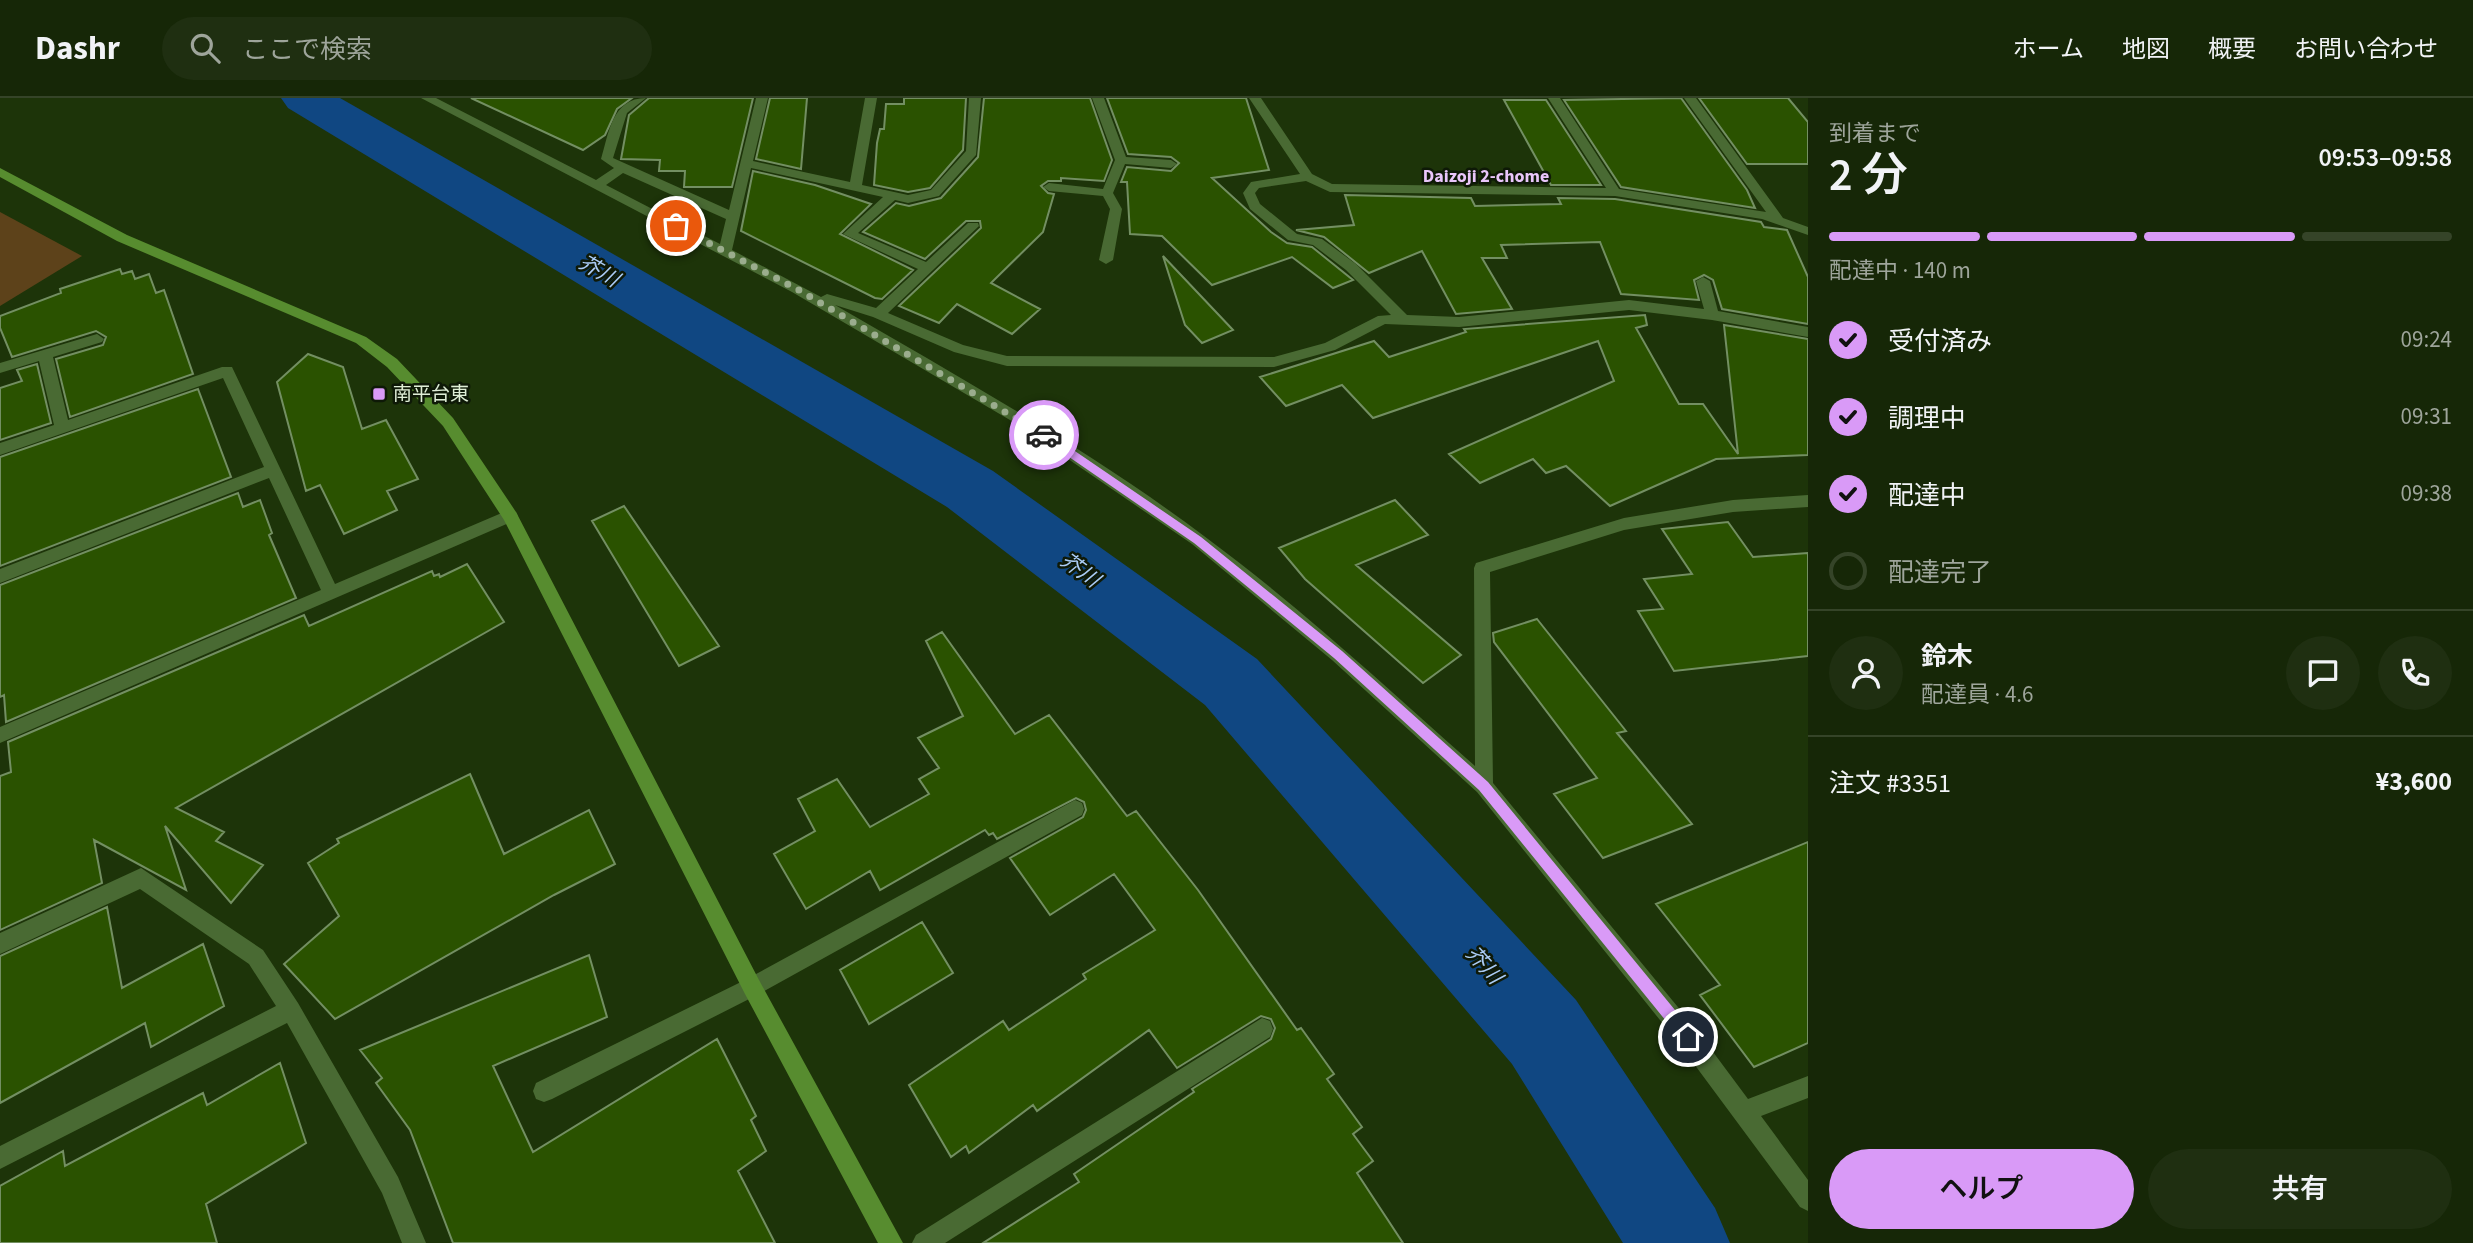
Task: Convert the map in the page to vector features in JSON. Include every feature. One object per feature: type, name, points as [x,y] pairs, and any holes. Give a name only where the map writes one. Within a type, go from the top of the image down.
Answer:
[{"type":"street","points":[[426,98],[797,289],[1025,422],[1198,540],[1338,655],[1483,786],[1688,1037],[1808,1199]]},
{"type":"street","points":[[640,98],[622,111],[607,159],[733,217]]},
{"type":"street","points":[[725,251],[762,98]]},
{"type":"street","points":[[855,187],[871,98]]},
{"type":"street","points":[[746,163],[908,199],[935,193],[971,152],[975,98]]},
{"type":"street","points":[[1098,98],[1121,160],[1107,193]]},
{"type":"street","points":[[1255,98],[1308,177],[1330,188],[1615,192],[1778,219],[1807,227]]},
{"type":"street","points":[[1554,98],[1615,192]]},
{"type":"street","points":[[1690,98],[1778,219]]},
{"type":"street","points":[[1121,160],[1171,164]]},
{"type":"street","points":[[598,185],[622,168]]},
{"type":"street","points":[[0,172],[122,238],[361,340],[392,363],[445,419],[510,516],[752,987],[891,1243]]},
{"type":"street","points":[[1308,177],[1255,185],[1249,193],[1254,206],[1293,237],[1317,242],[1351,267],[1402,318]]},
{"type":"street","points":[[1049,187],[1107,193]]},
{"type":"street","points":[[1106,260],[1116,209],[1107,193]]},
{"type":"street","points":[[892,196],[849,234],[927,268]]},
{"type":"street","points":[[878,314],[973,226]]},
{"type":"street","points":[[1703,281],[1712,315]]},
{"type":"street","points":[[797,289],[878,314],[960,349],[1007,361],[1274,362],[1330,347],[1383,319],[1459,322],[1629,305],[1712,315],[1808,332]]},
{"type":"street","points":[[0,368],[97,339]]},
{"type":"street","points":[[45,355],[62,428]]},
{"type":"street","points":[[0,449],[227,371],[271,471],[331,594]]},
{"type":"street","points":[[0,576],[271,471]]},
{"type":"street","points":[[1483,786],[1482,568],[1624,524],[1733,506],[1808,501]]},
{"type":"street","points":[[0,735],[510,516]]},
{"type":"street","points":[[544,1091],[752,987],[1075,809]]},
{"type":"street","points":[[0,944],[141,878],[256,957],[290,1010],[390,1185],[414,1243]]},
{"type":"street","points":[[0,1158],[290,1010]]},
{"type":"street","points":[[924,1243],[1262,1029]]},
{"type":"street","points":[[1743,1112],[1808,1087]]},
{"type":"shaded area","points":[[0,212],[82,256],[0,306]]},
{"type":"building","points":[[471,98],[632,98],[617,109],[605,135],[583,150]]},
{"type":"building","points":[[649,98],[753,98],[732,187],[684,187],[685,171],[659,171],[660,160],[621,159],[629,115]]},
{"type":"building","points":[[770,98],[807,98],[801,169],[756,159]]},
{"type":"building","points":[[904,98],[966,98],[963,150],[930,188],[908,192],[874,185],[877,143],[880,129],[884,129],[886,104],[904,104]]},
{"type":"building","points":[[984,98],[1090,98],[1112,160],[1104,181],[1061,178],[1061,181],[1048,181],[1041,186],[1048,193],[1054,194],[1043,232],[991,283],[1040,309],[1012,334],[957,304],[939,323],[899,306],[981,228],[980,221],[966,221],[925,259],[863,232],[896,203],[909,206],[941,198],[978,157]]},
{"type":"building","points":[[1107,98],[1246,98],[1269,170],[1212,178],[1271,232],[1287,243],[1312,247],[1353,280],[1333,288],[1292,257],[1212,285],[1162,236],[1130,234],[1127,182],[1121,182],[1127,167],[1171,171],[1179,163],[1171,157],[1128,154]]},
{"type":"building","points":[[1681,98],[1747,190],[1755,208],[1621,187],[1564,100]]},
{"type":"building","points":[[1699,98],[1788,98],[1808,122],[1808,164],[1747,164]]},
{"type":"building","points":[[1504,100],[1546,100],[1601,185],[1551,185]]},
{"type":"building","points":[[753,171],[815,185],[871,204],[840,234],[913,270],[882,299],[875,298],[741,231]]},
{"type":"building","points":[[1345,195],[1471,198],[1475,206],[1561,204],[1558,198],[1615,199],[1761,222],[1764,227],[1787,230],[1808,277],[1808,324],[1722,309],[1713,280],[1704,275],[1694,280],[1699,300],[1621,294],[1600,242],[1501,245],[1507,258],[1482,258],[1512,309],[1456,314],[1422,251],[1369,273],[1324,237],[1296,230],[1354,225]]},
{"type":"building","points":[[1163,256],[1233,330],[1202,343],[1185,325]]},
{"type":"building","points":[[120,269],[122,274],[132,271],[135,279],[149,274],[156,293],[164,290],[193,374],[70,417],[56,359],[103,345],[106,337],[96,331],[12,357],[0,328],[0,316],[61,293],[60,289]]},
{"type":"building","points":[[1645,315],[1647,325],[1636,328],[1679,404],[1703,404],[1738,454],[1724,325],[1808,339],[1808,455],[1716,459],[1610,506],[1566,466],[1546,473],[1533,459],[1480,483],[1449,454],[1614,381],[1598,341],[1373,418],[1342,385],[1286,406],[1260,377],[1374,341],[1389,357],[1466,332],[1464,329]]},
{"type":"building","points":[[308,354],[343,367],[362,429],[386,420],[418,479],[387,491],[397,510],[344,534],[320,485],[306,491],[277,382]]},
{"type":"building","points":[[37,364],[51,423],[0,440],[0,388],[22,381],[17,370]]},
{"type":"building","points":[[198,389],[231,477],[0,566],[0,457]]},
{"type":"building","points":[[238,493],[243,507],[260,500],[272,533],[269,535],[296,598],[6,722],[4,695],[0,697],[0,585]]},
{"type":"building","points":[[1395,500],[1428,535],[1356,565],[1461,655],[1423,683],[1305,579],[1279,548]]},
{"type":"building","points":[[624,506],[719,646],[679,666],[592,521]]},
{"type":"building","points":[[1728,522],[1753,557],[1808,553],[1808,656],[1674,671],[1638,611],[1663,609],[1644,579],[1692,574],[1662,529]]},
{"type":"building","points":[[467,564],[504,622],[176,808],[224,832],[216,841],[263,865],[231,903],[165,826],[186,890],[94,840],[102,883],[0,930],[0,776],[11,772],[8,742],[304,615],[309,626],[432,571],[434,576],[439,574],[440,577]]},
{"type":"building","points":[[1537,619],[1626,731],[1617,733],[1692,824],[1603,858],[1554,794],[1597,778],[1494,642],[1493,633]]},
{"type":"building","points":[[942,632],[1015,734],[1049,715],[1127,816],[1136,811],[1198,890],[1297,1030],[1301,1028],[1334,1074],[1327,1079],[1362,1127],[1353,1134],[1373,1161],[1357,1173],[1403,1243],[983,1243],[1079,1182],[1074,1174],[1194,1092],[1192,1089],[1271,1039],[1275,1028],[1271,1019],[1261,1016],[1177,1068],[1149,1030],[1037,1111],[1033,1105],[969,1153],[966,1146],[951,1157],[909,1085],[1003,1021],[1009,1030],[1086,979],[1083,974],[1155,930],[1114,874],[1050,915],[1010,858],[1083,817],[1086,810],[1084,802],[1076,798],[997,839],[993,833],[989,835],[985,830],[880,890],[870,871],[806,909],[774,854],[815,831],[798,799],[837,779],[870,827],[929,794],[919,779],[939,768],[918,738],[963,716],[926,641]]},
{"type":"building","points":[[470,774],[504,854],[589,810],[615,864],[554,895],[335,1019],[284,964],[339,916],[308,863],[339,843],[337,839]]},
{"type":"building","points":[[1808,842],[1808,1043],[1754,1067],[1700,995],[1720,985],[1656,904]]},
{"type":"building","points":[[107,907],[122,988],[203,944],[224,1006],[151,1047],[145,1023],[0,1103],[0,956]]},
{"type":"building","points":[[922,922],[953,973],[869,1024],[840,970]]},
{"type":"building","points":[[589,955],[607,1017],[493,1066],[533,1152],[717,1039],[756,1116],[751,1120],[766,1151],[738,1171],[775,1243],[453,1243],[410,1130],[376,1083],[382,1078],[360,1050]]},
{"type":"building","points":[[280,1063],[306,1143],[206,1204],[217,1243],[0,1243],[0,1186],[63,1151],[65,1166],[203,1093],[207,1105]]},
{"type":"waterway","name":"芥川","points":[[305,98],[970,489],[1231,682],[1544,1032],[1680,1243]]},
{"type":"way so far","points":[[676,226],[797,289],[1044,435]]},
{"type":"place","name":"南平台東","points":[[379,394]]},
{"type":"district","name":"Daizoji 2-chome","points":[[1486,176]]},
{"type":"route","points":[[1044,435],[1198,540],[1338,655],[1483,786],[1688,1037]]}]
